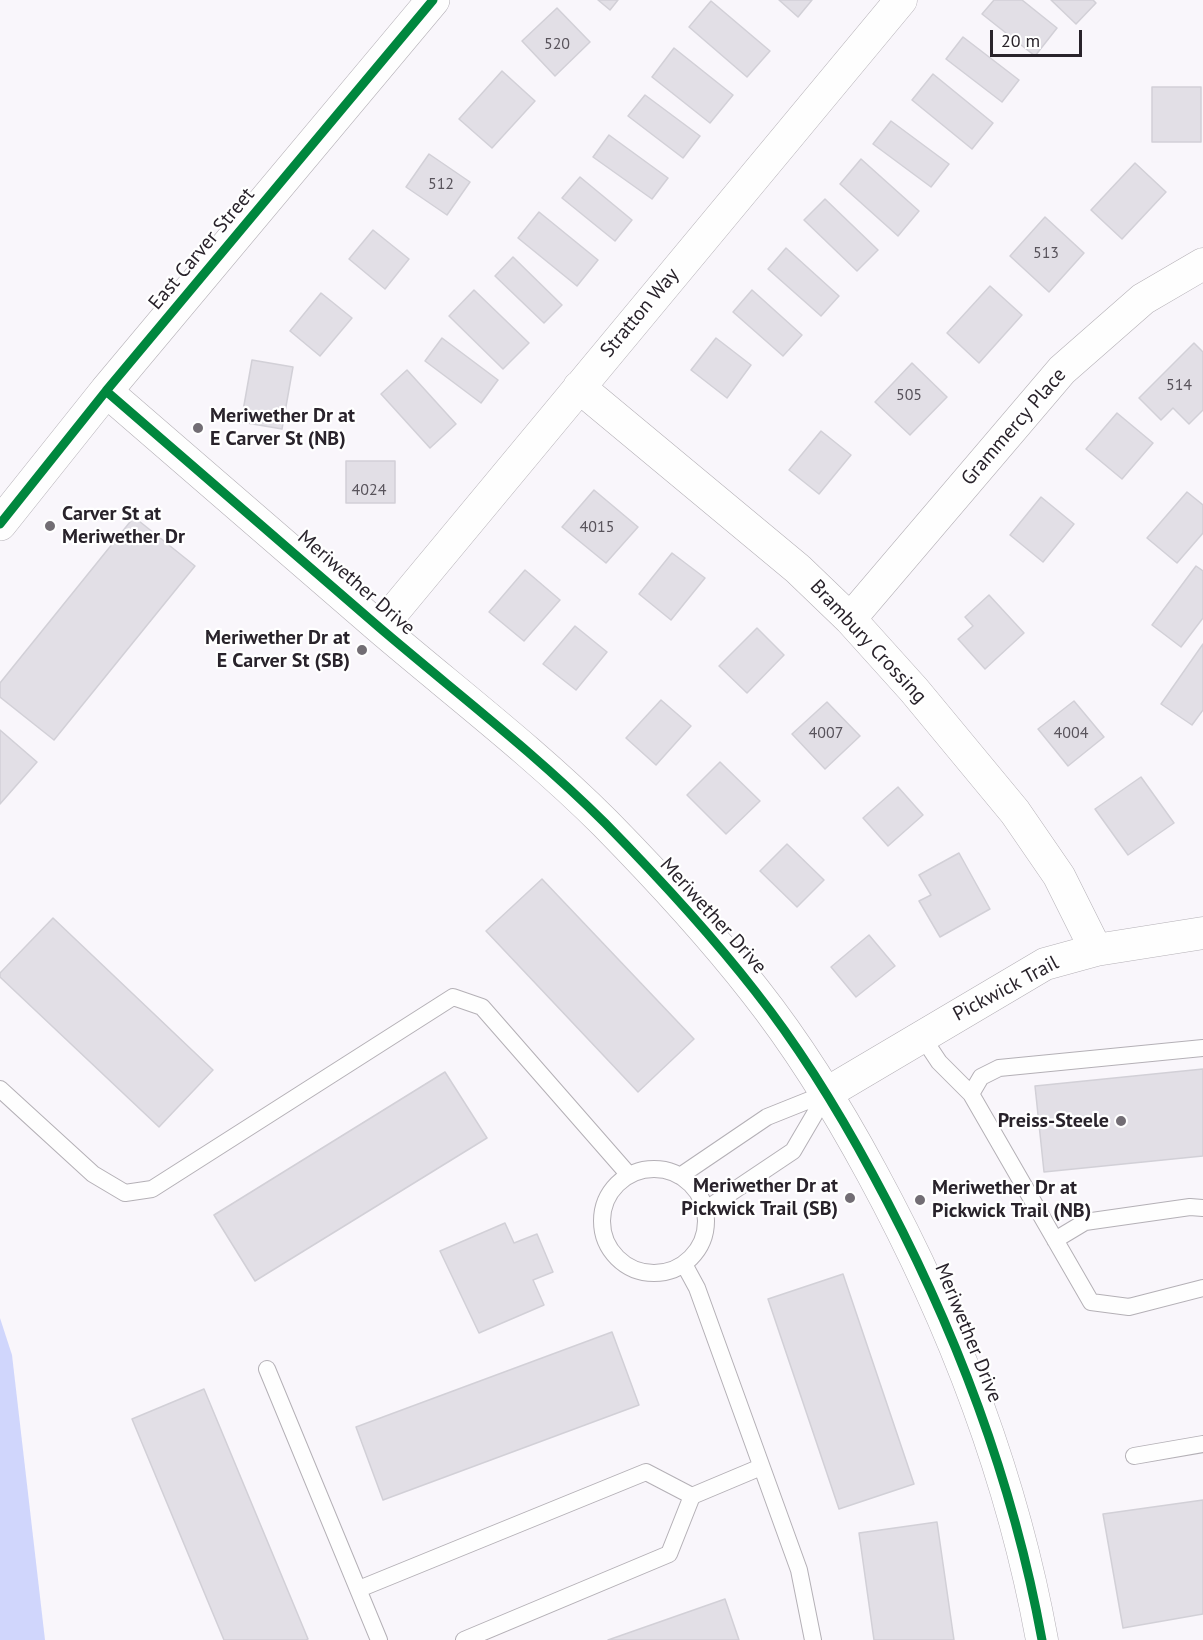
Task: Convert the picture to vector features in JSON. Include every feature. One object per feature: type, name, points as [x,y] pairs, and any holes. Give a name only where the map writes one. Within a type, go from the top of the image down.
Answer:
[{"type":"street","name":"East Carver Street","points":[[0,524],[106,391],[433,0]]},
{"type":"street","name":"Stratton Way","points":[[380,628],[901,0]]},
{"type":"street","name":"Grammercy Place","points":[[850,619],[1062,370],[1143,299],[1203,264]]},
{"type":"street","name":"Brambury Crossing","points":[[579,387],[798,569],[850,619],[915,690],[1015,812],[1059,876],[1096,950]]},
{"type":"street","name":"Meriwether Drive","points":[[106,391],[380,628],[530,754],[604,822],[755,990],[827,1093],[915,1251],[957,1346],[986,1424],[1010,1505],[1042,1640]]},
{"type":"street","name":"Pickwick Trail","points":[[827,1093],[921,1035],[1045,964],[1096,950],[1203,933]]},
{"type":"lane","points":[[0,1089],[93,1174],[125,1193],[152,1189],[453,997],[482,1007],[629,1176]]},
{"type":"lane","points":[[921,1035],[939,1062],[971,1094],[1091,1302],[1129,1307],[1203,1288]]},
{"type":"lane","points":[[971,1094],[981,1077],[999,1068],[1203,1048]]},
{"type":"lane","points":[[680,1176],[767,1117],[827,1093]]},
{"type":"lane","points":[[705,1210],[793,1151],[827,1093]]},
{"type":"lane","points":[[646,1169],[663,1170],[680,1176],[700,1196],[705,1210],[707,1225],[703,1240],[695,1254],[684,1264],[668,1272],[643,1271],[621,1262],[610,1248],[603,1233],[602,1216],[611,1193],[629,1176],[646,1169]]},
{"type":"lane","points":[[1055,1240],[1085,1221],[1190,1207],[1203,1208]]},
{"type":"lane","points":[[684,1264],[697,1288],[799,1570],[813,1640]]},
{"type":"lane","points":[[267,1369],[360,1589],[379,1640]]},
{"type":"lane","points":[[1134,1456],[1203,1444]]},
{"type":"lane","points":[[464,1640],[669,1554],[692,1496],[761,1467]]},
{"type":"lane","points":[[360,1589],[646,1472],[692,1496]]},
{"type":"water","points":[[0,1318],[12,1355],[45,1640],[0,1640]]},
{"type":"building","points":[[598,0],[618,0],[610,10]]},
{"type":"building","points":[[779,0],[812,0],[798,17]]},
{"type":"building","points":[[994,0],[1022,0],[1057,28],[1035,56],[982,14]]},
{"type":"building","points":[[1051,0],[1093,0],[1096,3],[1076,24]]},
{"type":"building","points":[[711,1],[770,51],[747,77],[689,27]]},
{"type":"building","points":[[557,8],[590,42],[555,76],[522,41]]},
{"type":"building","points":[[963,37],[1019,80],[1002,102],[946,59]]},
{"type":"building","points":[[674,48],[733,95],[710,123],[652,77]]},
{"type":"building","points":[[502,71],[535,101],[492,148],[459,119]]},
{"type":"building","points":[[933,74],[993,123],[972,149],[912,100]]},
{"type":"building","points":[[1152,87],[1201,87],[1201,142],[1152,142]]},
{"type":"building","points":[[645,95],[700,136],[683,158],[628,116]]},
{"type":"building","points":[[891,121],[949,164],[931,187],[873,144]]},
{"type":"building","points":[[609,135],[668,178],[652,199],[593,157]]},
{"type":"building","points":[[429,154],[470,182],[447,215],[406,187]]},
{"type":"building","points":[[861,159],[919,211],[898,236],[840,184]]},
{"type":"building","points":[[1135,163],[1166,192],[1122,239],[1091,210]]},
{"type":"building","points":[[580,177],[632,220],[615,241],[562,198]]},
{"type":"building","points":[[825,199],[878,250],[857,271],[804,220]]},
{"type":"building","points":[[539,212],[598,260],[577,286],[518,238]]},
{"type":"building","points":[[1045,217],[1084,253],[1049,292],[1010,256]]},
{"type":"building","points":[[373,230],[409,259],[385,289],[349,259]]},
{"type":"building","points":[[786,248],[839,296],[821,316],[768,269]]},
{"type":"building","points":[[513,257],[562,305],[544,323],[495,276]]},
{"type":"building","points":[[990,286],[1022,315],[979,363],[947,333]]},
{"type":"building","points":[[474,290],[529,343],[503,369],[449,316]]},
{"type":"building","points":[[752,290],[802,335],[783,356],[733,312]]},
{"type":"building","points":[[321,293],[352,318],[320,356],[290,331]]},
{"type":"building","points":[[442,338],[498,380],[481,403],[425,361]]},
{"type":"building","points":[[716,338],[751,365],[727,398],[691,370]]},
{"type":"building","points":[[1194,343],[1203,352],[1203,410],[1189,424],[1173,408],[1161,420],[1139,398]]},
{"type":"building","points":[[252,360],[293,367],[282,429],[241,422]]},
{"type":"building","points":[[912,363],[947,397],[910,435],[875,402]]},
{"type":"building","points":[[407,370],[456,424],[430,448],[381,394]]},
{"type":"building","points":[[1117,413],[1153,443],[1122,479],[1086,449]]},
{"type":"building","points":[[821,431],[851,455],[819,494],[789,470]]},
{"type":"building","points":[[346,461],[395,461],[395,503],[346,503]]},
{"type":"building","points":[[594,490],[638,527],[606,563],[562,527]]},
{"type":"building","points":[[1187,492],[1203,505],[1203,533],[1177,563],[1147,538]]},
{"type":"building","points":[[1041,497],[1074,524],[1043,562],[1010,535]]},
{"type":"building","points":[[134,517],[195,566],[54,740],[0,697],[0,683]]},
{"type":"building","points":[[672,553],[705,578],[671,620],[639,594]]},
{"type":"building","points":[[1196,566],[1203,571],[1203,618],[1181,647],[1152,625]]},
{"type":"building","points":[[525,570],[560,600],[524,641],[489,612]]},
{"type":"building","points":[[989,595],[1024,633],[985,669],[958,639],[973,626],[965,617]]},
{"type":"building","points":[[575,626],[607,652],[576,690],[543,664]]},
{"type":"building","points":[[757,628],[784,655],[747,693],[719,666]]},
{"type":"building","points":[[1203,644],[1203,710],[1192,725],[1161,704]]},
{"type":"building","points":[[661,700],[691,726],[656,765],[626,738]]},
{"type":"building","points":[[1074,701],[1104,737],[1068,766],[1038,729]]},
{"type":"building","points":[[827,702],[860,736],[825,769],[792,734]]},
{"type":"building","points":[[0,730],[37,762],[0,804]]},
{"type":"building","points":[[720,762],[760,801],[726,834],[687,795]]},
{"type":"building","points":[[1141,777],[1174,823],[1128,855],[1095,809]]},
{"type":"building","points":[[898,787],[923,815],[888,846],[863,818]]},
{"type":"building","points":[[787,844],[824,880],[797,907],[760,871]]},
{"type":"building","points":[[959,853],[990,909],[940,937],[919,901],[931,895],[919,875]]},
{"type":"building","points":[[542,879],[694,1039],[638,1092],[486,931]]},
{"type":"building","points":[[53,918],[213,1070],[159,1127],[0,977],[0,973]]},
{"type":"building","points":[[869,935],[895,966],[856,997],[831,967]]},
{"type":"building","name":"Preiss-Steele","points":[[1203,1069],[1203,1156],[1044,1172],[1035,1086]]},
{"type":"building","points":[[445,1072],[487,1138],[255,1281],[214,1215]]},
{"type":"building","points":[[505,1223],[514,1243],[537,1234],[553,1272],[533,1280],[544,1305],[479,1333],[440,1251]]},
{"type":"building","points":[[843,1274],[914,1484],[839,1509],[768,1299]]},
{"type":"building","points":[[612,1332],[639,1405],[383,1500],[356,1427]]},
{"type":"building","points":[[204,1389],[308,1639],[306,1640],[224,1640],[132,1419]]},
{"type":"building","points":[[1203,1500],[1203,1614],[1123,1628],[1103,1514]]},
{"type":"building","points":[[937,1522],[954,1640],[874,1640],[859,1533]]},
{"type":"building","points":[[725,1599],[739,1640],[608,1640]]},
{"type":"cycle path","points":[[0,524],[106,391],[433,0]]},
{"type":"cycle path","points":[[106,391],[380,628],[523,747],[578,797],[682,905],[772,1013],[818,1080],[859,1149],[901,1229],[953,1342],[976,1400],[1014,1518],[1042,1640]]},
{"type":"place","name":"Meriwether Dr at E Carver St (NB)","points":[[198,428]]},
{"type":"place","name":"Carver St at Meriwether Dr","points":[[50,526]]},
{"type":"place","name":"Meriwether Dr at E Carver St (SB)","points":[[362,650]]},
{"type":"place","name":"Preiss-Steele","points":[[1121,1121]]},
{"type":"place","name":"Meriwether Dr at Pickwick Trail (SB)","points":[[850,1198]]},
{"type":"place","name":"Meriwether Dr at Pickwick Trail (NB)","points":[[920,1200]]}]
